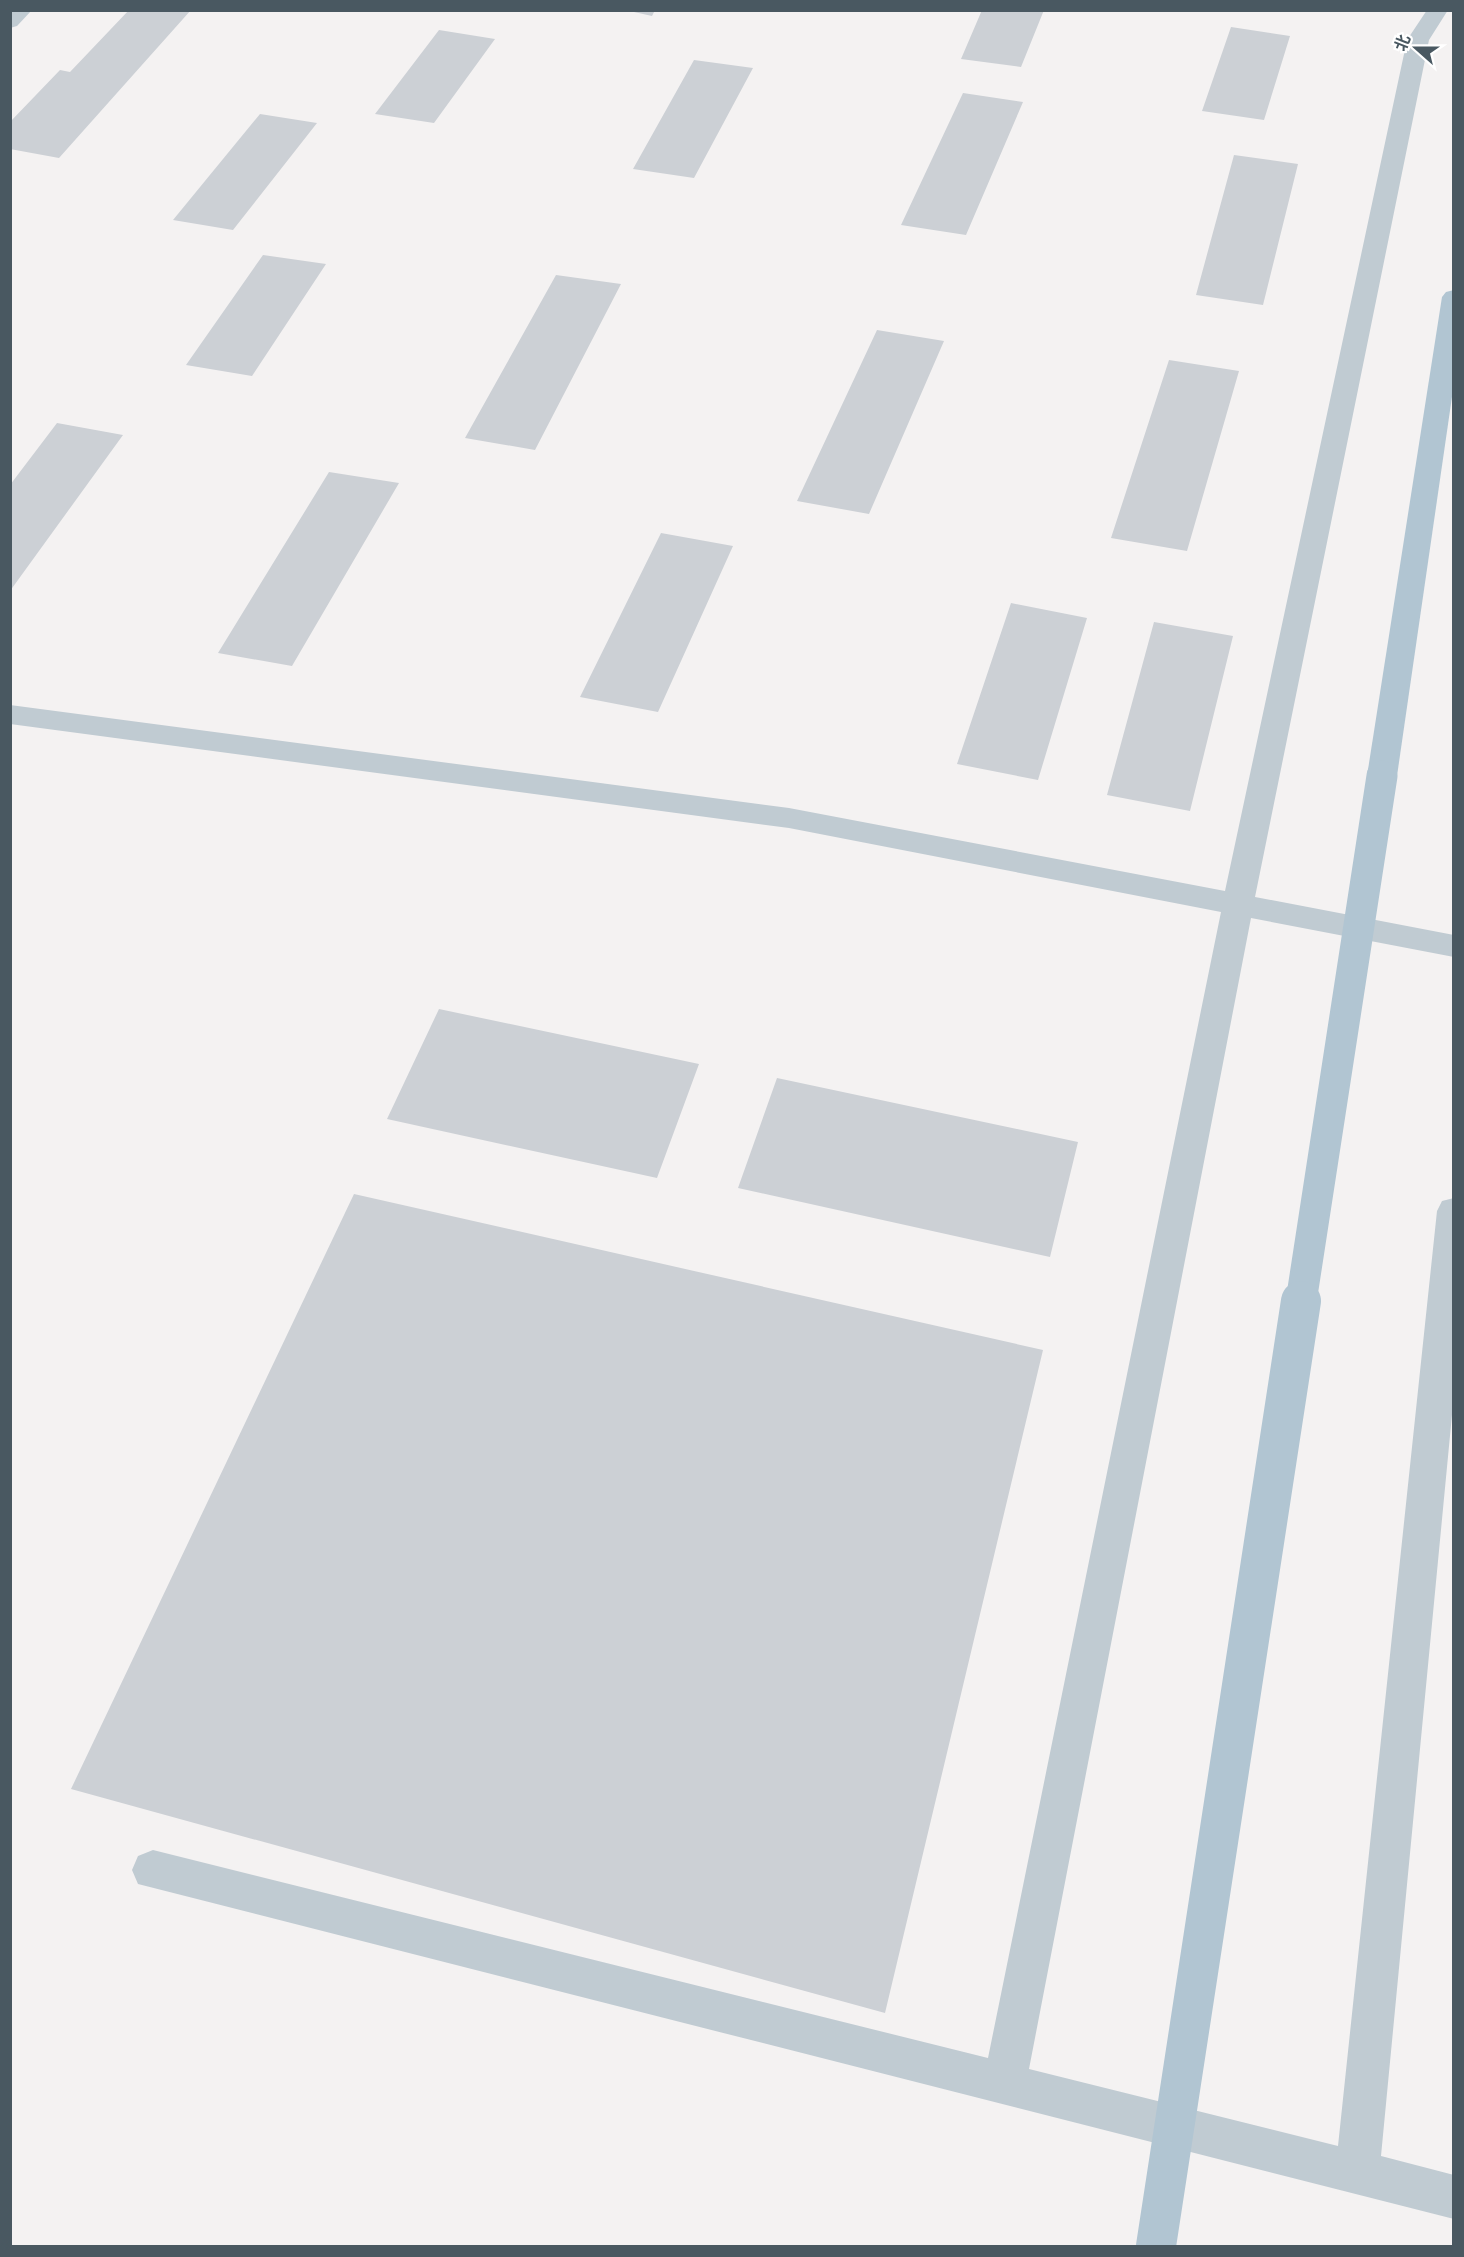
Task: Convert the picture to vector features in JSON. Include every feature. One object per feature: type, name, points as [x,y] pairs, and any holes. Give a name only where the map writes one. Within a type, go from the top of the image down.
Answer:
[{"type":"main road","points":[[1156,2247],[1454,297]]},
{"type":"street","points":[[10,22],[22,10]]},
{"type":"street","points":[[1004,2084],[1238,904],[1418,39],[1438,10]]},
{"type":"street","points":[[10,714],[789,818],[1454,946]]},
{"type":"street","points":[[1357,2173],[1454,1211]]},
{"type":"street","points":[[153,1870],[1454,2197]]},
{"type":"building","points":[[129,10],[191,10],[59,158],[10,149],[10,122],[60,70],[70,72]]},
{"type":"building","points":[[625,10],[655,10],[652,16]]},
{"type":"building","points":[[982,10],[1044,10],[1021,67],[961,59]]},
{"type":"building","points":[[1231,27],[1290,36],[1264,120],[1202,111]]},
{"type":"building","points":[[439,30],[495,39],[434,123],[375,114]]},
{"type":"building","points":[[694,60],[753,68],[694,178],[633,169]]},
{"type":"building","points":[[963,93],[1023,102],[966,235],[901,225]]},
{"type":"building","points":[[260,114],[317,123],[233,230],[173,220]]},
{"type":"building","points":[[1234,155],[1298,164],[1263,305],[1196,295]]},
{"type":"building","points":[[263,255],[326,264],[252,376],[186,365]]},
{"type":"building","points":[[556,275],[621,284],[535,450],[465,438]]},
{"type":"building","points":[[877,330],[944,341],[869,514],[797,501]]},
{"type":"building","points":[[1169,360],[1239,371],[1187,551],[1111,538]]},
{"type":"building","points":[[57,423],[123,435],[10,591],[10,485]]},
{"type":"building","points":[[329,472],[399,483],[292,666],[218,653]]},
{"type":"building","points":[[661,533],[733,546],[658,712],[580,697]]},
{"type":"building","points":[[1011,603],[1087,618],[1038,780],[957,764]]},
{"type":"building","points":[[1154,622],[1233,636],[1190,811],[1107,795]]},
{"type":"building","points":[[439,1009],[699,1064],[657,1178],[387,1119]]},
{"type":"building","points":[[777,1078],[1078,1142],[1050,1257],[738,1188]]},
{"type":"building","points":[[354,1194],[1043,1350],[885,2013],[71,1789]]}]
